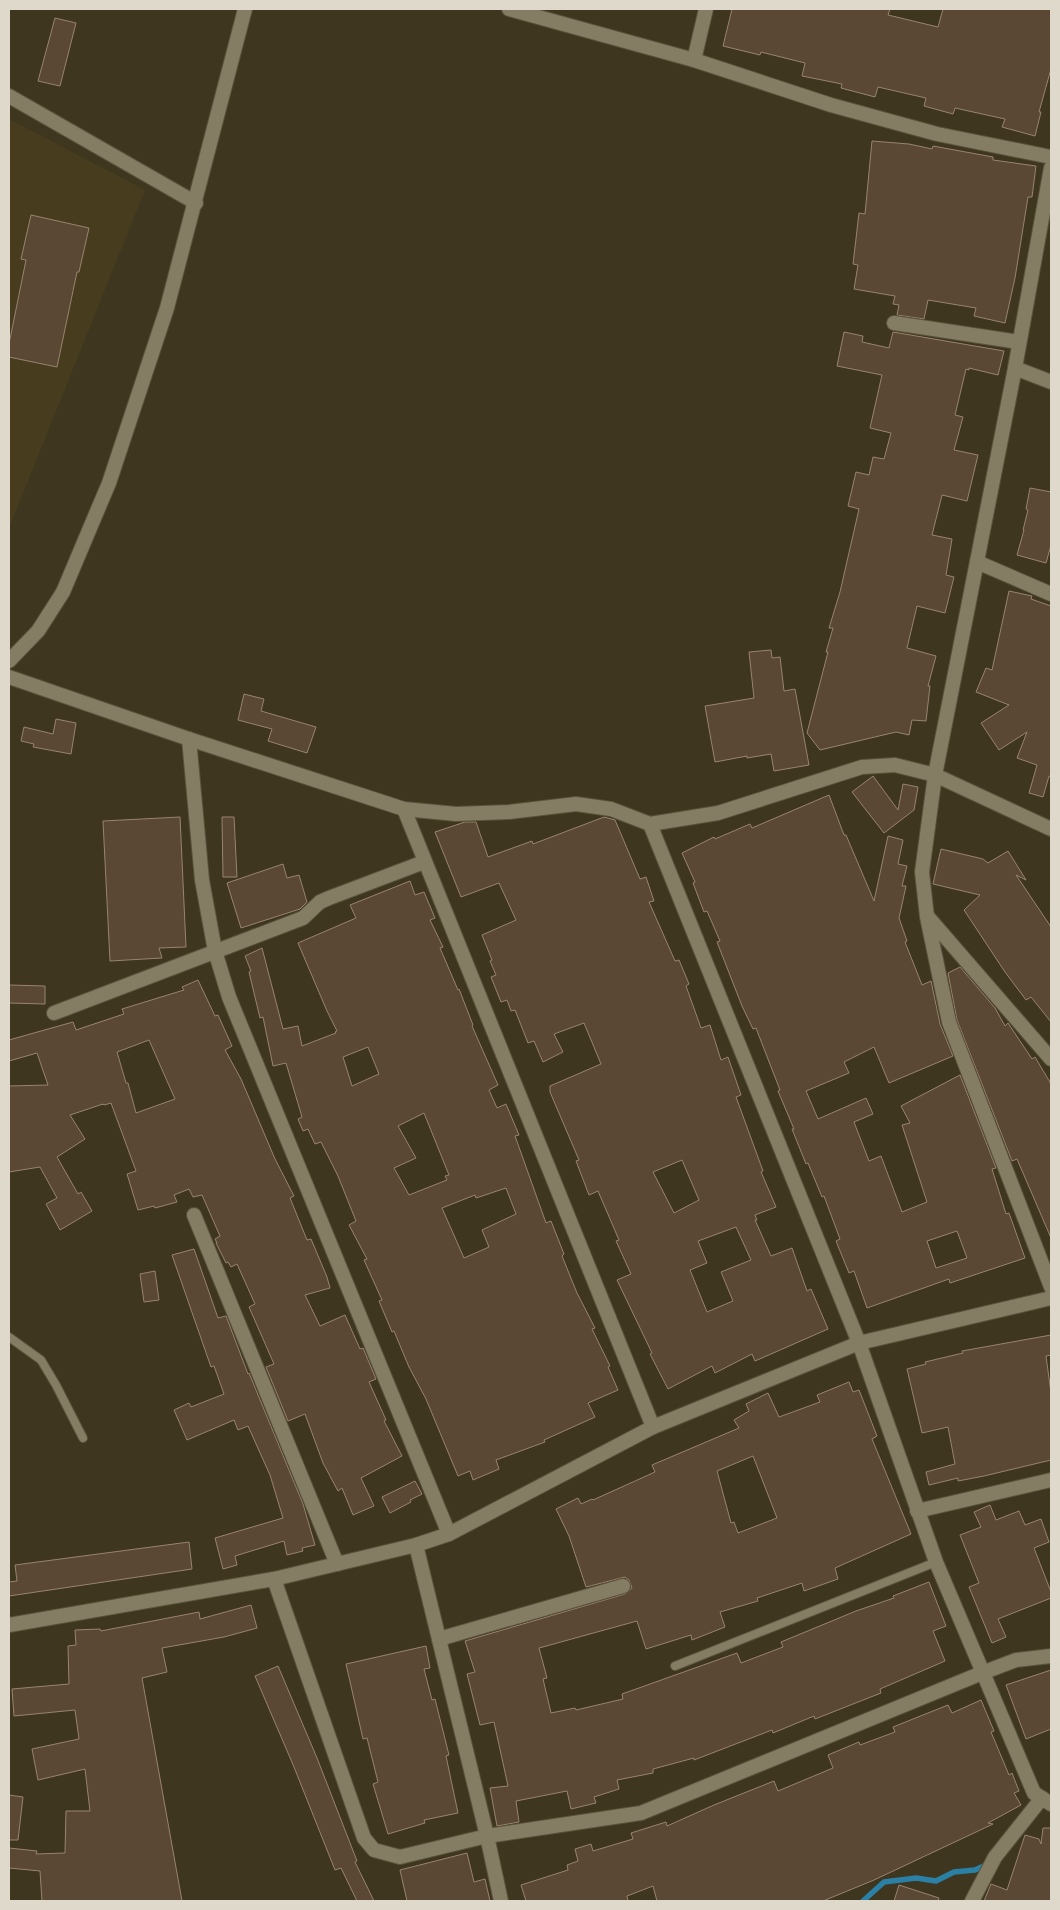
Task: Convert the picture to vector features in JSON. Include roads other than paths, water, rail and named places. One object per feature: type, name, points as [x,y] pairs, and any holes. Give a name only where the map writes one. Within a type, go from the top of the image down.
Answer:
[{"type":"street","points":[[9,660],[38,631],[63,592],[109,483],[167,308],[196,203],[245,9]]},
{"type":"street","points":[[509,9],[694,60],[831,105],[937,134],[1051,158]]},
{"type":"street","points":[[694,60],[706,9]]},
{"type":"street","points":[[9,96],[196,203]]},
{"type":"street","points":[[1051,168],[1015,368],[935,775],[922,872],[928,917],[949,1022],[1051,1287]]},
{"type":"street","points":[[894,322],[1019,342]]},
{"type":"street","points":[[1015,368],[1051,382]]},
{"type":"street","points":[[977,562],[1051,594]]},
{"type":"street","points":[[9,677],[189,739],[404,809],[456,814],[509,812],[576,804],[611,808],[650,824],[718,813],[862,767],[894,765],[935,775],[1051,829]]},
{"type":"street","points":[[189,739],[202,880],[215,951],[232,1006],[449,1534]]},
{"type":"street","points":[[404,809],[653,1426]]},
{"type":"street","points":[[650,824],[858,1343],[936,1562],[1034,1793],[1046,1801],[995,1857],[973,1897]]},
{"type":"street","points":[[54,1013],[303,918],[320,902],[424,862]]},
{"type":"street","points":[[928,917],[1051,1059]]},
{"type":"street","points":[[194,1215],[337,1564]]},
{"type":"street","points":[[9,1625],[274,1579],[416,1545],[449,1534],[653,1426],[858,1343],[1051,1298]]},
{"type":"street","points":[[917,1511],[1051,1480]]},
{"type":"street","points":[[416,1545],[501,1901]]},
{"type":"street","points":[[274,1579],[364,1838],[374,1850],[400,1857],[487,1836],[640,1813],[1016,1660],[1051,1656]]},
{"type":"street","points":[[439,1639],[623,1586]]},
{"type":"lane","points":[[9,1337],[41,1360],[83,1438]]},
{"type":"lane","points":[[675,1666],[936,1562]]},
{"type":"waterway","points":[[863,1901],[884,1882],[916,1878],[936,1881],[954,1872],[975,1870],[988,1864]]}]
